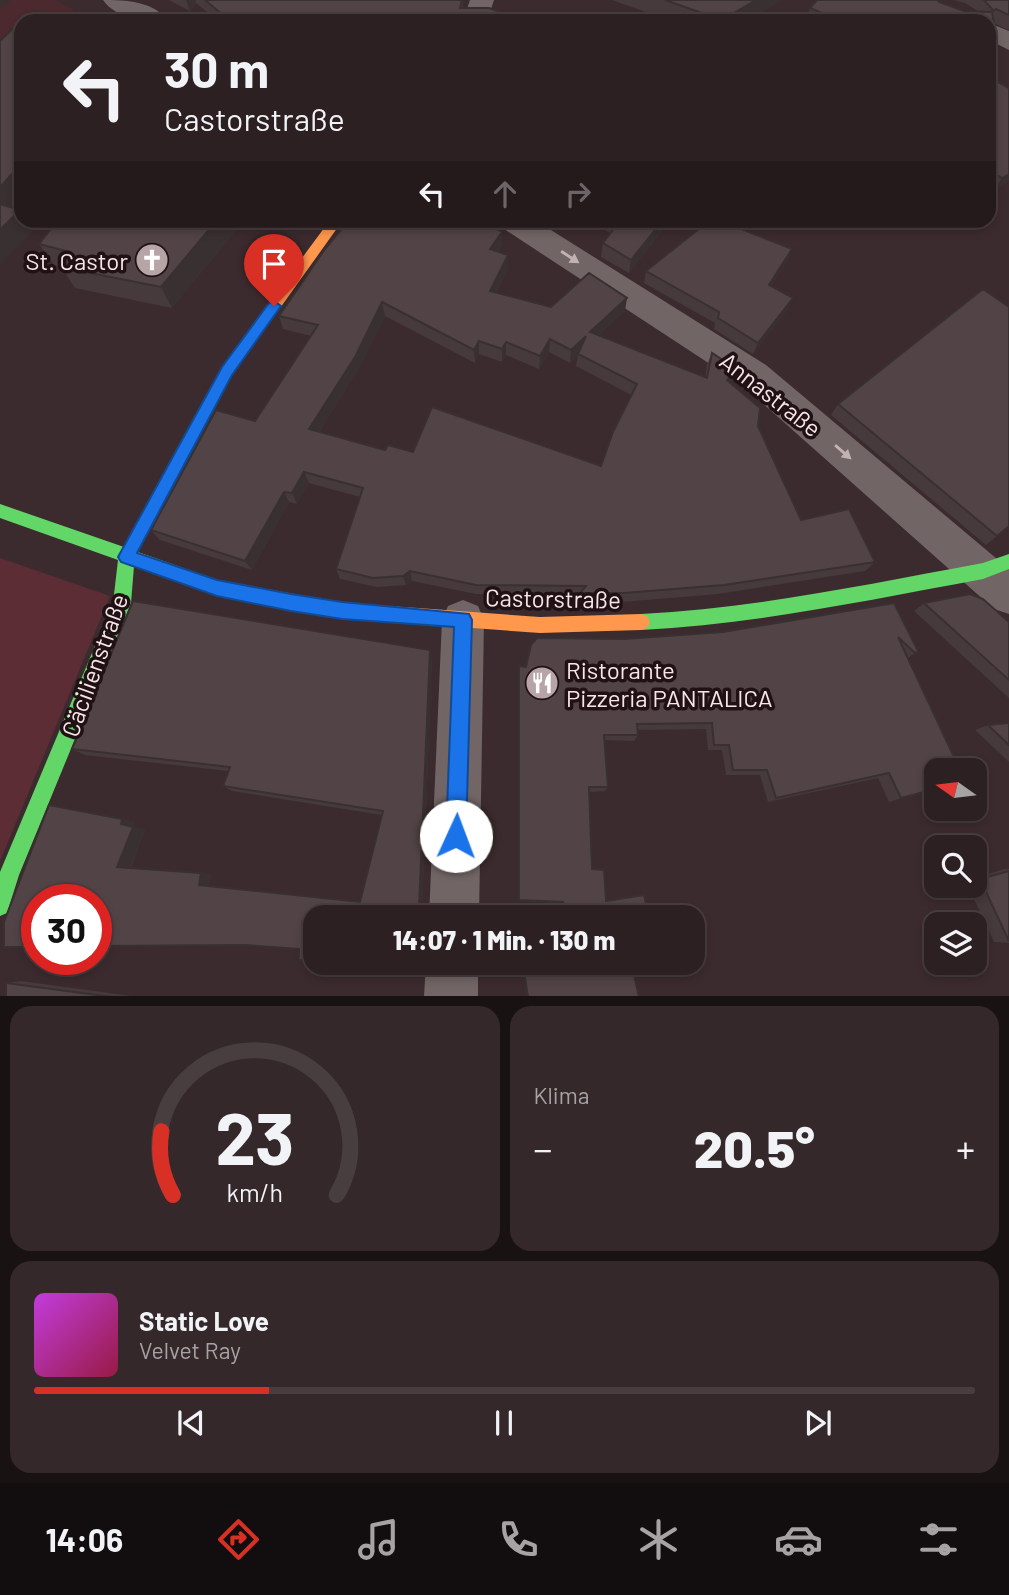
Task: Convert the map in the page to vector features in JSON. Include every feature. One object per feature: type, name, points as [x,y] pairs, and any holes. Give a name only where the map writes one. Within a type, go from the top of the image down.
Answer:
[{"type":"street","points":[[115,0],[142,14]]},
{"type":"street","name":"Cäcilienstraße","points":[[0,906],[9,875],[122,603],[127,557],[227,371],[331,228]]},
{"type":"street","name":"Annastraße","points":[[524,228],[754,375],[1000,576]]},
{"type":"street","name":"Castorstraße","points":[[0,511],[217,588],[342,611],[463,620],[540,625],[680,621],[1000,576]]},
{"type":"street","points":[[454,905],[463,620]]},
{"type":"street","points":[[452,975],[452,996]]},
{"type":"shaded area","points":[[0,0],[56,0],[74,10],[70,14],[14,14],[14,65],[0,78]]},
{"type":"shaded area","points":[[0,558],[110,596],[0,861]]},
{"type":"building","points":[[205,0],[462,0],[460,8],[489,8],[506,14],[222,14]]},
{"type":"building","points":[[665,0],[756,0],[732,14],[705,14]]},
{"type":"building","points":[[817,0],[937,0],[964,11],[990,12],[993,10],[984,0],[1009,0],[1009,15],[996,9],[992,14],[824,14],[810,8]]},
{"type":"building","points":[[32,11],[50,14],[29,14]]},
{"type":"building","points":[[14,28],[14,172],[0,187],[0,41]]},
{"type":"building","points":[[996,81],[1009,88],[1009,174],[1002,178],[996,174]]},
{"type":"building","points":[[0,204],[14,208],[14,216],[0,230]]},
{"type":"building","points":[[52,228],[210,228],[161,287],[60,267],[70,252],[39,244]]},
{"type":"building","points":[[342,228],[495,228],[502,232],[490,249],[508,255],[490,291],[551,307],[589,273],[627,298],[590,332],[707,378],[712,353],[736,369],[727,380],[760,408],[758,426],[801,520],[849,509],[875,562],[724,585],[624,593],[580,593],[586,586],[476,585],[410,571],[403,576],[373,578],[336,569],[363,488],[304,472],[292,493],[284,492],[245,561],[151,530],[216,410],[255,421],[318,325],[279,316]],"holes":[[[382,302],[474,350],[479,341],[502,349],[506,342],[540,356],[550,339],[571,350],[586,336],[578,354],[637,384],[613,432],[601,466],[432,407],[413,452],[388,445],[385,450],[309,429],[355,357]]]},
{"type":"building","points":[[614,228],[657,228],[631,260],[603,243]]},
{"type":"building","points":[[700,228],[739,228],[792,249],[769,285],[793,298],[758,343],[718,318],[719,312],[646,271]]},
{"type":"building","points":[[983,289],[1009,307],[1009,526],[997,536],[838,404]]},
{"type":"building","points":[[970,594],[983,599],[1009,622],[1009,680],[924,603]]},
{"type":"building","points":[[133,601],[430,650],[419,905],[303,905],[303,960],[299,960],[299,949],[245,945],[112,946],[112,884],[21,884],[21,947],[4,947],[4,922],[49,805],[122,819],[121,824],[133,827],[117,867],[201,873],[199,885],[360,902],[383,811],[223,786],[230,767],[72,749]]},
{"type":"building","points":[[894,603],[918,651],[915,653],[898,637],[954,758],[924,758],[924,792],[901,798],[889,773],[776,798],[767,770],[733,770],[729,745],[714,745],[712,723],[637,724],[638,735],[604,735],[608,787],[589,787],[592,869],[604,870],[606,901],[644,895],[646,905],[564,905],[563,902],[519,900],[519,666],[526,667],[531,645],[537,638],[624,639],[723,632]]},
{"type":"building","points":[[1009,723],[1009,745],[988,725]]},
{"type":"building","points":[[1009,871],[1009,941],[987,894],[987,877]]},
{"type":"building","points":[[525,975],[634,975],[639,996],[528,996]]},
{"type":"building","points":[[6,983],[104,996],[6,996]]},
{"type":"traffic: fast","points":[[0,906],[9,875],[122,603],[127,557],[227,371],[245,346]]},
{"type":"traffic: fast","points":[[0,511],[217,588],[343,611],[418,616]]},
{"type":"traffic: fast","points":[[641,622],[727,616],[813,603],[983,571],[1009,561]]},
{"type":"traffic: slow","points":[[245,346],[331,228]]},
{"type":"traffic: slow","points":[[418,616],[540,625],[641,622]]},
{"type":"place","name":"St. Castor","points":[[152,260]]},
{"type":"place","name":"Ristorante Pizzeria PANTALICA","points":[[542,683]]},
{"type":"route","points":[[274,306],[227,371],[127,557],[217,588],[291,603],[342,611],[463,620],[456,836]]}]
